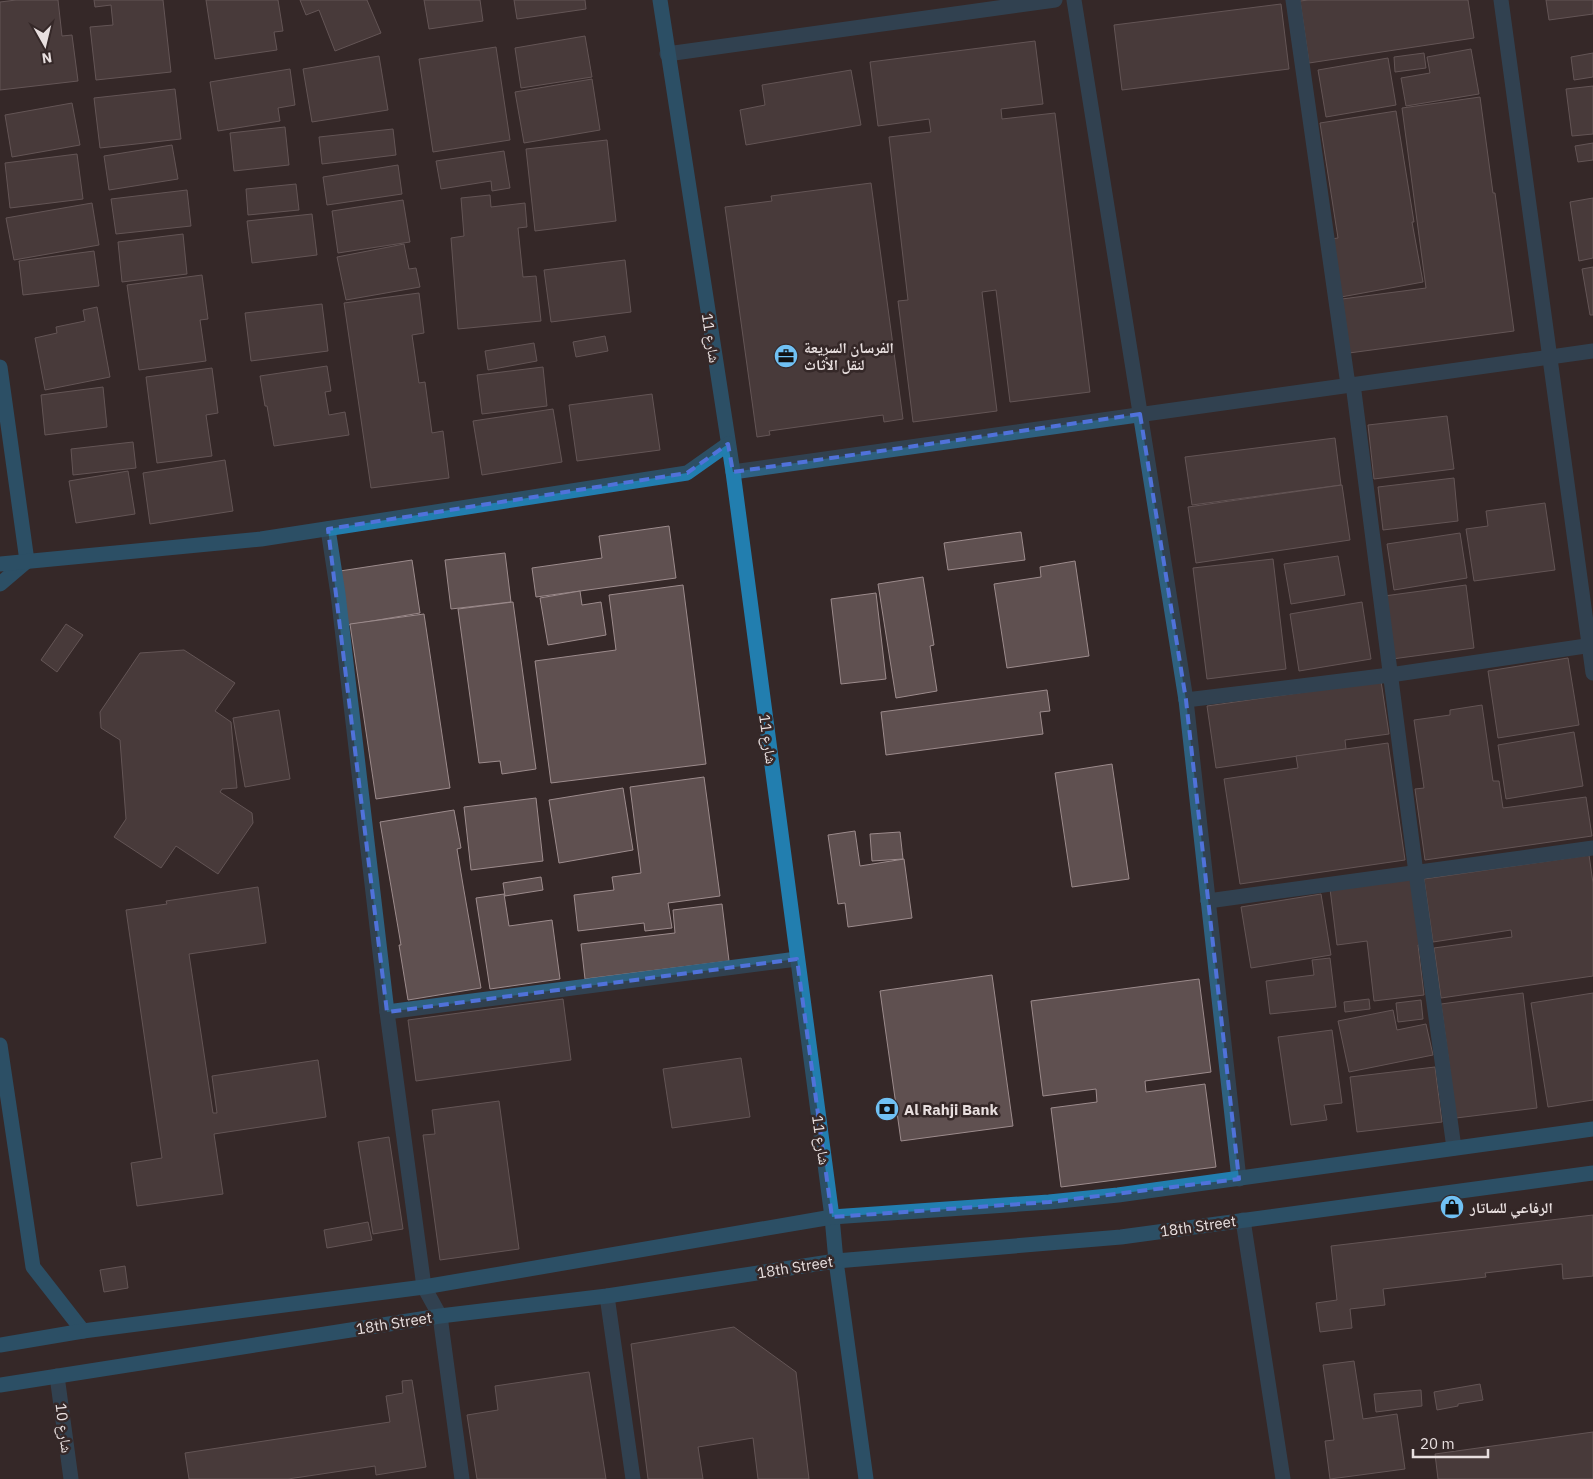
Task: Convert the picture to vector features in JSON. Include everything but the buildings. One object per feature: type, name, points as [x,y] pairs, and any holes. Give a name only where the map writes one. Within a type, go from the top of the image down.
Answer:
[{"type":"street","name":"شارع 11","points":[[660,0],[732,472],[866,1479]]},
{"type":"street","points":[[667,54],[1055,0]]},
{"type":"street","points":[[1074,0],[1186,700],[1239,1179]]},
{"type":"street","points":[[1293,0],[1350,384],[1454,1148]]},
{"type":"street","points":[[1501,0],[1549,357],[1591,645],[1593,673]]},
{"type":"street","points":[[732,472],[1593,351]]},
{"type":"street","points":[[0,367],[27,561]]},
{"type":"street","points":[[0,564],[261,539],[688,473],[728,444]]},
{"type":"street","points":[[328,529],[339,604],[387,1012],[424,1286],[440,1316],[462,1479]]},
{"type":"street","points":[[0,584],[27,561]]},
{"type":"street","points":[[1186,700],[1390,675],[1591,645]]},
{"type":"street","points":[[1208,901],[1593,848]]},
{"type":"street","points":[[387,1012],[797,959]]},
{"type":"street","points":[[0,1045],[33,1267],[83,1332]]},
{"type":"street","points":[[0,1346],[83,1332],[424,1286],[832,1216],[1049,1202],[1118,1195],[1593,1129]]},
{"type":"street","name":"18th Street","points":[[0,1385],[440,1316],[607,1296],[836,1261],[1121,1237],[1593,1173]]},
{"type":"street","points":[[1243,1220],[1283,1479]]},
{"type":"street","points":[[607,1296],[633,1479]]},
{"type":"street","name":"شارع 10","points":[[58,1376],[71,1479]]},
{"type":"highlighted area","points":[[1140,414],[1186,700],[1239,1179],[1049,1202],[832,1217],[797,959],[387,1012],[328,529],[687,473],[728,444],[733,472]]},
{"type":"place","name":"الفرسان السريعة لنقل الأثاث","points":[[786,356]]},
{"type":"place","name":"Al Rahji Bank","points":[[887,1109]]},
{"type":"place","name":"الرفاعي للساتار","points":[[1452,1207]]}]
